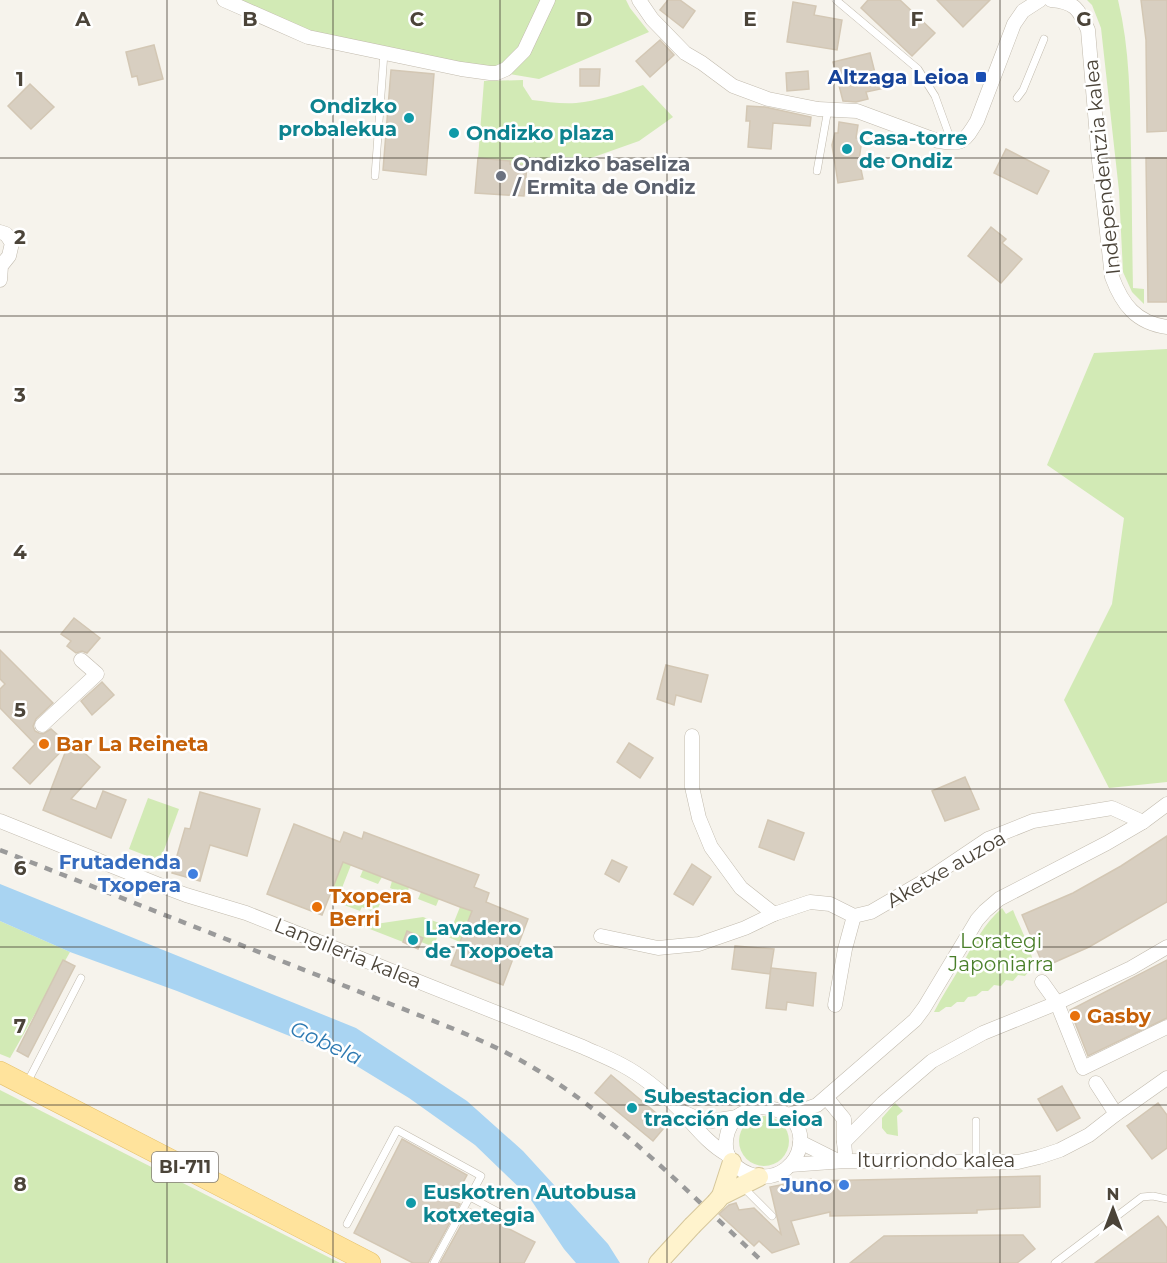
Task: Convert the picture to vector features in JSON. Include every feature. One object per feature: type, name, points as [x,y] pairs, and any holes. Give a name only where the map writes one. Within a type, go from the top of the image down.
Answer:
[{"type":"main road","name":"BI-711","points":[[0,1072],[370,1263]]},
{"type":"street","points":[[224,0],[308,37],[490,73],[506,69],[524,51],[548,0]]},
{"type":"street","points":[[639,0],[652,19],[685,53],[733,86],[768,99],[819,109],[857,111],[952,144],[962,141],[977,121],[1014,24],[1023,11],[1040,0]]},
{"type":"street","name":"Independentzia kalea","points":[[1051,0],[1063,1],[1075,6],[1088,30],[1112,277],[1119,295],[1129,309],[1142,320],[1167,327]]},
{"type":"street","points":[[0,232],[6,234],[12,243],[9,256],[0,271]]},
{"type":"street","points":[[42,725],[96,674],[81,660]]},
{"type":"street","points":[[692,736],[692,787],[699,818],[711,847],[741,888],[774,914]]},
{"type":"street","points":[[787,1115],[823,1103],[915,1020],[964,939],[985,911],[999,899],[1107,843],[1143,822],[1167,804]]},
{"type":"street","name":"Aketxe auzoa","points":[[854,916],[872,912],[933,876],[988,839],[1033,821],[1112,808],[1143,822]]},
{"type":"street","name":"Langileria kalea","points":[[0,821],[157,885],[246,913],[623,1065],[652,1085],[730,1159]]},
{"type":"street","points":[[601,936],[658,948],[699,944],[810,902],[830,904],[854,916],[845,949],[835,1005]]},
{"type":"street","points":[[842,1152],[883,1103],[932,1061],[983,1033],[1057,1003],[1131,968],[1167,947]]},
{"type":"street","points":[[1042,982],[1057,1003],[1083,1068],[1167,1027]]},
{"type":"street","name":"Iturriondo kalea","points":[[790,1165],[842,1152],[976,1163],[1018,1162],[1060,1150],[1089,1135],[1167,1078]]},
{"type":"street","points":[[1096,1083],[1116,1114]]},
{"type":"street","points":[[823,1103],[844,1119],[842,1152]]},
{"type":"street","points":[[719,1199],[730,1159],[726,1138],[730,1126],[737,1117],[747,1110],[771,1107],[783,1111],[792,1119],[801,1135],[797,1154],[790,1165],[771,1176],[759,1177],[749,1174],[740,1170],[730,1159]]},
{"type":"street","name":"Langileria kalea","points":[[681,1112],[704,1121],[737,1117]]},
{"type":"street","points":[[800,1142],[842,1152]]},
{"type":"street","points":[[663,1262],[692,1226],[719,1199],[759,1177]]},
{"type":"lane","points":[[836,0],[918,69],[935,96],[952,144]]},
{"type":"lane","points":[[1017,98],[1023,90],[1044,39]]},
{"type":"lane","points":[[375,176],[384,53]]},
{"type":"lane","points":[[817,171],[828,110]]},
{"type":"lane","points":[[26,1086],[81,978]]},
{"type":"lane","points":[[976,1121],[976,1163]]},
{"type":"lane","points":[[347,1224],[397,1130],[481,1176],[434,1263]]},
{"type":"lane","points":[[742,1186],[772,1215]]},
{"type":"lane","points":[[1055,1263],[1142,1197],[1153,1196],[1167,1199]]},
{"type":"lane","points":[[470,1197],[515,1221]]},
{"type":"green space","points":[[224,0],[626,0],[649,32],[539,79],[384,53],[308,37]]},
{"type":"green space","points":[[1087,0],[1118,0],[1122,18],[1130,94],[1133,288],[1144,289],[1144,304],[1132,292],[1123,272],[1119,191],[1101,28],[1092,5]]},
{"type":"green space","points":[[523,80],[523,86],[532,100],[565,103],[599,99],[643,85],[673,117],[639,141],[591,158],[527,166],[510,164],[510,161],[478,158],[484,81]]},
{"type":"green space","points":[[1167,349],[1167,782],[1109,788],[1064,700],[1112,604],[1124,518],[1047,465],[1094,353]]},
{"type":"green space","points":[[148,798],[179,809],[160,861],[129,849]]},
{"type":"green space","points":[[343,862],[351,865],[338,898],[330,894]]},
{"type":"green space","points":[[363,870],[382,877],[378,884],[360,877]]},
{"type":"green space","points":[[392,881],[409,887],[407,895],[390,888]]},
{"type":"green space","points":[[349,892],[380,904],[377,910],[372,908],[371,911],[362,907],[360,911],[344,905]]},
{"type":"green space","points":[[421,892],[439,899],[436,906],[418,899]]},
{"type":"green space","points":[[460,907],[472,911],[460,942],[448,937]]},
{"type":"green space","name":"Lorategi Japoniarra","points":[[1002,908],[1006,914],[1013,910],[1030,951],[1033,963],[1031,968],[1025,976],[1018,975],[1013,981],[1006,980],[1001,986],[994,985],[988,991],[968,997],[964,1002],[957,1002],[951,1007],[934,1012],[979,935]]},
{"type":"green space","points":[[423,917],[442,924],[431,954],[427,952],[429,945],[421,942],[423,938],[408,931],[403,942],[362,926]]},
{"type":"green space","points":[[0,921],[70,952],[10,1058],[0,1054]]},
{"type":"green space","points":[[0,1090],[340,1263],[0,1263]]},
{"type":"green space","points":[[895,1103],[903,1111],[897,1116],[898,1136],[887,1134],[882,1128],[882,1118]]},
{"type":"green space","points":[[759,1116],[769,1116],[782,1123],[789,1136],[789,1146],[782,1159],[769,1166],[759,1166],[750,1162],[743,1155],[739,1146],[739,1136],[743,1127],[750,1120]]},
{"type":"water","name":"Gobela","points":[[0,884],[356,1028],[467,1101],[523,1151],[608,1244],[620,1263],[576,1263],[529,1197],[475,1145],[409,1098],[342,1057],[177,991],[70,952],[0,921]]},
{"type":"building","points":[[668,0],[680,0],[695,11],[683,28],[660,10]]},
{"type":"building","points":[[868,0],[900,0],[935,33],[912,56],[861,8]]},
{"type":"building","points":[[937,0],[990,0],[963,27]]},
{"type":"building","points":[[1141,0],[1167,0],[1167,131],[1147,132],[1146,40]]},
{"type":"building","points":[[793,2],[816,6],[814,15],[842,20],[837,50],[787,42]]},
{"type":"building","points":[[660,40],[674,55],[650,77],[636,61]]},
{"type":"building","points":[[154,45],[163,79],[139,85],[137,76],[132,77],[126,52]]},
{"type":"building","points":[[870,53],[876,77],[882,76],[885,88],[866,92],[868,99],[856,102],[843,101],[833,62]]},
{"type":"building","points":[[580,69],[600,69],[599,86],[580,86]]},
{"type":"building","name":"Ondizko probalekua","points":[[391,70],[434,74],[426,175],[383,170]]},
{"type":"building","points":[[808,71],[809,89],[787,91],[786,73]]},
{"type":"building","points":[[30,84],[54,107],[31,129],[8,106]]},
{"type":"building","points":[[747,106],[765,107],[811,117],[810,126],[773,123],[771,149],[748,147],[750,121],[746,121]]},
{"type":"building","name":"Casa-torre de Ondiz","points":[[839,122],[858,125],[856,138],[862,139],[859,160],[863,179],[838,183],[832,145],[835,133],[838,133]]},
{"type":"building","points":[[1006,149],[1049,171],[1037,194],[994,173]]},
{"type":"building","name":"Ondizko baseliza / Ermita de Ondiz","points":[[478,158],[510,161],[510,164],[527,166],[524,196],[475,193]]},
{"type":"building","points":[[1146,158],[1167,158],[1167,302],[1148,302]]},
{"type":"building","points":[[991,227],[1006,239],[1002,243],[1022,259],[1001,283],[968,256]]},
{"type":"building","points":[[74,618],[100,638],[87,653],[82,651],[76,653],[67,646],[71,641],[61,634]]},
{"type":"building","points":[[0,650],[53,703],[36,719],[33,726],[35,731],[43,734],[51,729],[68,744],[30,784],[13,768],[35,744],[0,708],[0,689],[5,684],[0,679]]},
{"type":"building","points":[[666,665],[708,675],[701,702],[676,695],[674,705],[657,699]]},
{"type":"building","points":[[102,682],[114,695],[92,715],[81,701]]},
{"type":"building","points":[[70,740],[100,767],[71,799],[96,809],[103,791],[126,800],[111,838],[43,810]]},
{"type":"building","points":[[629,743],[653,758],[640,778],[617,762]]},
{"type":"building","points":[[965,777],[979,809],[945,821],[932,791]]},
{"type":"building","points":[[200,792],[260,809],[247,856],[210,845],[200,881],[172,873],[185,828],[190,829]]},
{"type":"building","points":[[768,820],[804,833],[794,860],[759,847]]},
{"type":"building","points":[[294,824],[340,842],[344,832],[362,839],[364,832],[479,875],[474,887],[489,893],[486,902],[528,919],[503,985],[451,965],[472,911],[343,862],[322,915],[267,894]]},
{"type":"building","points":[[1167,836],[1167,902],[1089,947],[1044,967],[1022,915],[1073,893],[1121,866]]},
{"type":"building","points":[[612,860],[627,867],[619,882],[605,874]]},
{"type":"building","points":[[692,864],[711,877],[693,905],[674,894]]},
{"type":"building","name":"Lavadero de Txopoeta","points":[[407,931],[423,938],[418,949],[403,942]]},
{"type":"building","points":[[735,946],[774,949],[770,974],[732,969]]},
{"type":"building","points":[[63,960],[75,966],[28,1057],[17,1051]]},
{"type":"building","points":[[1167,960],[1167,1018],[1088,1056],[1070,1010]]},
{"type":"building","points":[[771,968],[816,973],[813,1006],[787,1002],[786,1010],[766,1008]]},
{"type":"building","name":"Subestacion de tracción de Leioa","points":[[611,1075],[668,1123],[653,1141],[595,1093]]},
{"type":"building","points":[[1062,1086],[1080,1118],[1057,1131],[1038,1099]]},
{"type":"building","points":[[1158,1103],[1167,1115],[1167,1148],[1152,1159],[1127,1126]]},
{"type":"building","name":"Euskotren Autobusa kotxetegia","points":[[402,1139],[467,1175],[453,1201],[460,1204],[428,1263],[413,1263],[354,1233]]},
{"type":"building","points":[[1040,1176],[1040,1207],[977,1210],[977,1213],[830,1216],[830,1212],[791,1221],[799,1244],[772,1253],[759,1241],[754,1246],[719,1214],[729,1205],[736,1203],[739,1210],[754,1208],[781,1234],[770,1187],[811,1179],[811,1181]]},
{"type":"building","name":"Euskotren Autobusa kotxetegia","points":[[470,1209],[535,1242],[524,1263],[440,1263]]},
{"type":"building","points":[[1158,1216],[1167,1228],[1167,1263],[1095,1263]]},
{"type":"building","points":[[1023,1235],[1035,1249],[1017,1263],[850,1263],[884,1236]]},
{"type":"railway","points":[[0,850],[454,1029],[512,1056],[545,1075],[604,1117],[659,1164],[764,1263]]},
{"type":"place","name":"Altzaga Leioa","points":[[981,77]]},
{"type":"place","name":"Ondizko probalekua","points":[[409,118]]},
{"type":"place","name":"Ondizko plaza","points":[[454,133]]},
{"type":"place","name":"Casa-torre de Ondiz","points":[[847,149]]},
{"type":"place","name":"Ondizko baseliza / Ermita de Ondiz","points":[[501,176]]},
{"type":"place","name":"Bar La Reineta","points":[[44,744]]},
{"type":"place","name":"Frutadenda Txopera","points":[[193,874]]},
{"type":"place","name":"Txopera Berri","points":[[317,907]]},
{"type":"place","name":"Lavadero de Txopoeta","points":[[413,940]]},
{"type":"place","name":"Gasby","points":[[1075,1016]]},
{"type":"place","name":"Subestacion de tracción de Leioa","points":[[632,1108]]},
{"type":"place","name":"Juno","points":[[844,1185]]},
{"type":"place","name":"Euskotren Autobusa kotxetegia","points":[[411,1203]]}]
